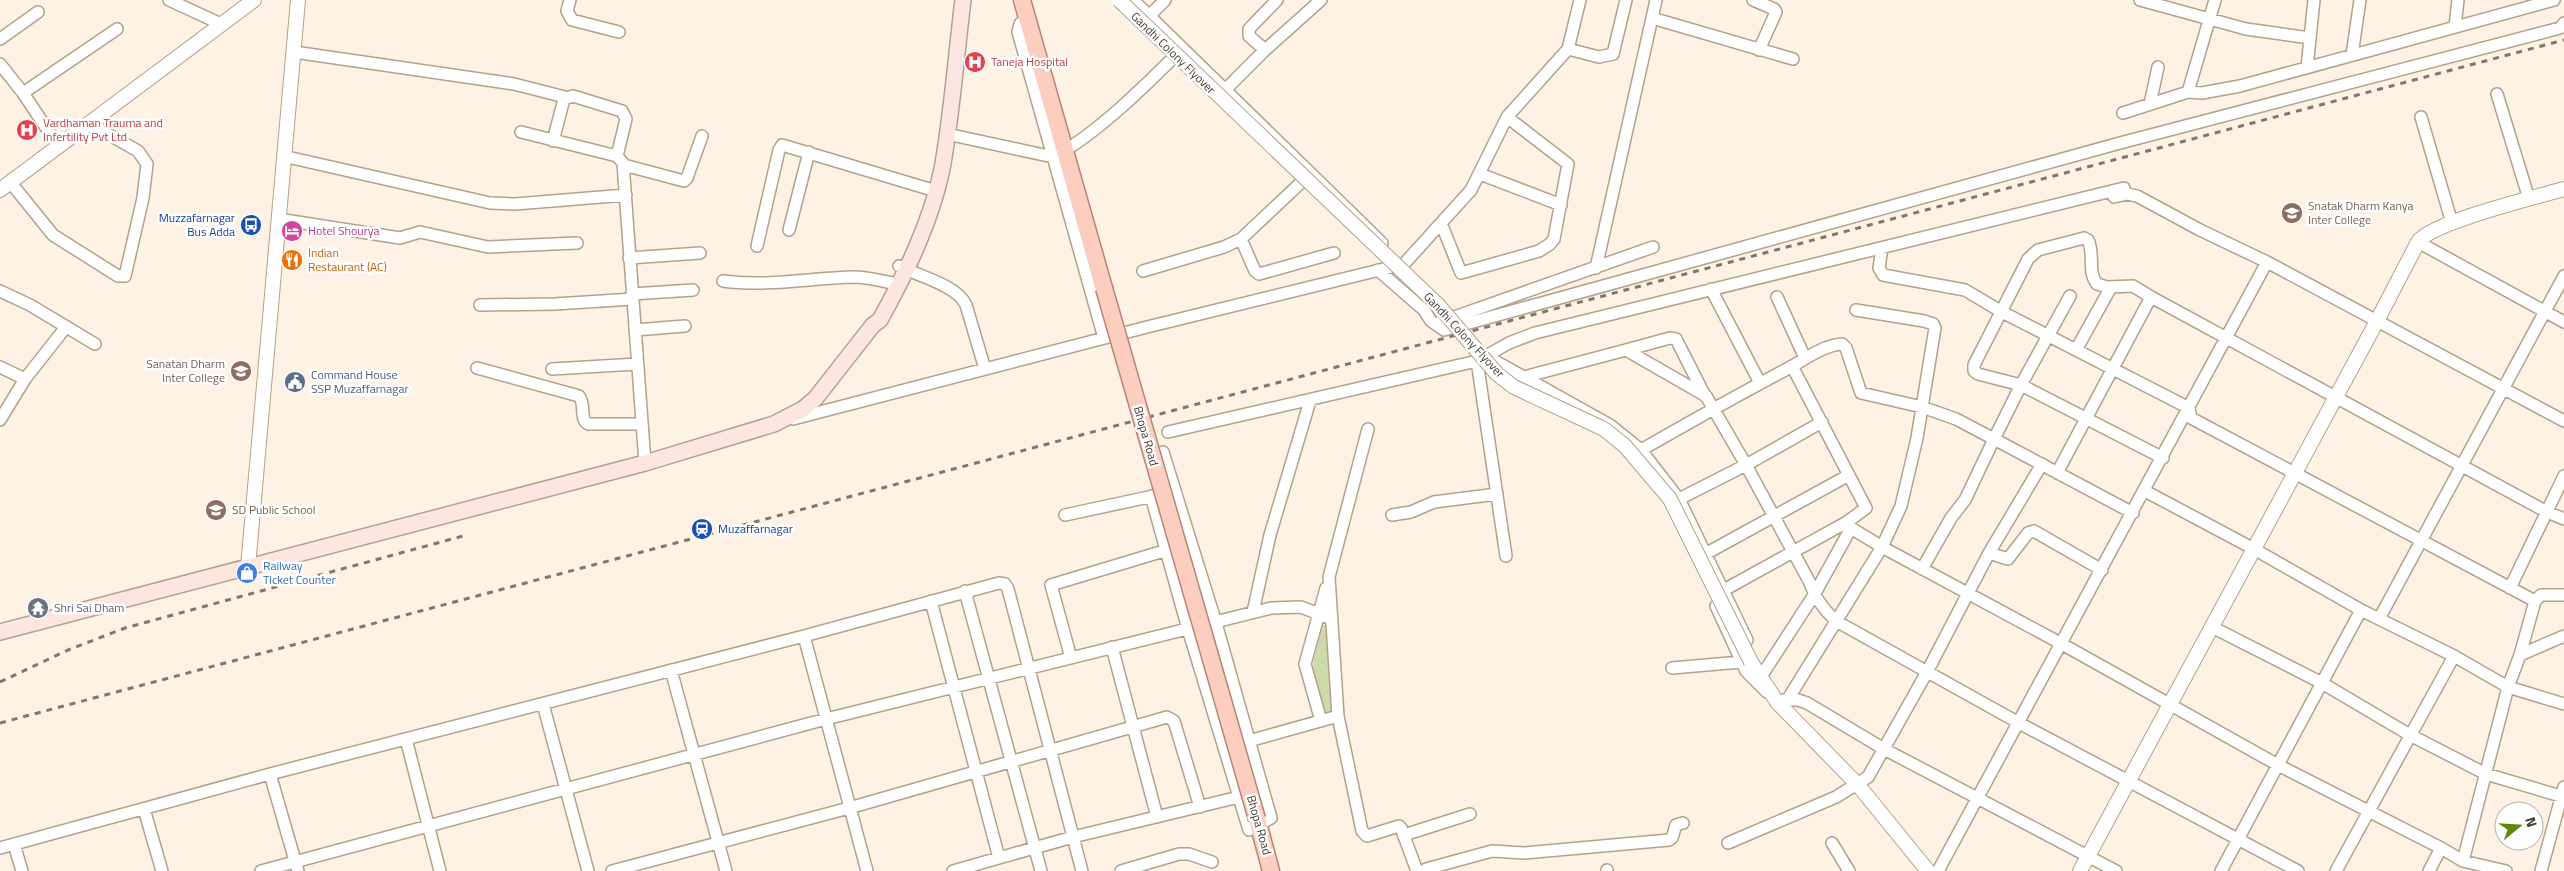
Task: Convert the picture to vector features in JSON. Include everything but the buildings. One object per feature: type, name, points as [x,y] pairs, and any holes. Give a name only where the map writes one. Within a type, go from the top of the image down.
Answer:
[{"type":"main road","points":[[932,190],[955,0]]},
{"type":"main road","points":[[0,632],[645,463],[774,424],[803,409],[814,399],[873,325],[873,315],[895,284],[903,268],[932,190],[947,134],[963,0]]},
{"type":"main road","name":"Bhopa Road","points":[[1022,0],[1060,154],[1104,288],[1259,822],[1271,871]]},
{"type":"street","points":[[169,0],[218,22]]},
{"type":"street","points":[[57,144],[90,124],[218,22],[242,0]]},
{"type":"street","points":[[90,124],[138,151],[147,164],[143,198],[125,276],[118,276],[53,235],[4,185],[218,22],[254,0]]},
{"type":"street","points":[[253,566],[298,0]]},
{"type":"street","points":[[287,156],[307,0]]},
{"type":"street","points":[[570,0],[567,11],[572,20],[619,32]]},
{"type":"street","name":"Gandhi Colony Flyover","points":[[1119,0],[1438,305],[1498,374],[1514,387],[1604,429],[1625,446],[1648,470],[1670,499],[1746,662]]},
{"type":"street","points":[[1133,0],[1457,316]]},
{"type":"street","points":[[1150,15],[1165,0]]},
{"type":"street","points":[[1265,50],[1250,36],[1248,29],[1278,0]]},
{"type":"street","points":[[1225,90],[1265,50],[1321,0]]},
{"type":"street","points":[[774,424],[1104,338],[1404,264],[1471,190],[1507,118],[1568,48],[1580,0]]},
{"type":"street","points":[[1568,48],[1599,57],[1612,54],[1626,0]]},
{"type":"street","points":[[1596,268],[1656,0]]},
{"type":"street","points":[[1753,0],[1774,9],[1776,12],[1759,50]]},
{"type":"street","points":[[2140,0],[2246,29],[2310,38]]},
{"type":"street","points":[[2188,92],[2215,0]]},
{"type":"street","points":[[2307,67],[2314,0]]},
{"type":"street","points":[[2352,55],[2360,0]]},
{"type":"street","points":[[2455,26],[2458,0]]},
{"type":"street","points":[[2123,113],[2188,92],[2202,93],[2240,86],[2554,0]]},
{"type":"street","points":[[0,39],[38,12]]},
{"type":"street","points":[[1652,18],[1793,59]]},
{"type":"street","points":[[1378,270],[1424,310],[1431,321],[1444,330],[2120,144],[2560,28],[2564,23]]},
{"type":"street","points":[[23,93],[117,29]]},
{"type":"street","points":[[947,134],[1060,154],[1153,78],[1182,49]]},
{"type":"street","points":[[301,53],[514,84],[565,97],[573,96],[622,111],[626,119],[621,161],[626,195],[645,463]]},
{"type":"street","points":[[0,64],[23,93],[57,144]]},
{"type":"street","points":[[2150,104],[2158,67]]},
{"type":"street","points":[[2497,94],[2529,199]]},
{"type":"street","points":[[554,141],[565,97]]},
{"type":"street","points":[[2421,117],[2452,223]]},
{"type":"street","points":[[1441,224],[1459,271],[1465,273],[1545,249],[1554,239],[1568,164],[1507,118]]},
{"type":"street","points":[[521,132],[684,181],[687,178],[702,136]]},
{"type":"street","points":[[757,246],[780,146],[785,145],[810,152],[932,190]]},
{"type":"street","points":[[789,230],[810,152]]},
{"type":"street","points":[[1060,154],[1104,338]]},
{"type":"street","points":[[287,156],[490,203],[515,204],[626,195]]},
{"type":"street","points":[[1143,271],[1224,247],[1241,239],[1312,173]]},
{"type":"street","points":[[1480,174],[1561,205]]},
{"type":"street","points":[[1168,432],[1482,359],[1508,343],[1535,333],[2124,188]]},
{"type":"street","points":[[2080,871],[2418,242],[2429,233],[2452,223],[2564,189]]},
{"type":"street","points":[[2100,200],[2127,194],[2137,196],[2200,230],[2267,262],[2564,421]]},
{"type":"street","points":[[281,220],[400,238],[420,232],[488,247],[577,243]]},
{"type":"street","points":[[2163,458],[2021,385],[1978,374],[1974,371],[1974,364],[2031,255],[2038,250],[2084,238],[2089,242],[2094,280],[2101,286],[2133,286],[2335,399],[2463,465],[2547,512],[2564,519]]},
{"type":"street","points":[[1241,239],[1255,271],[1259,274],[1334,252]]},
{"type":"street","points":[[2418,242],[2564,322]]},
{"type":"street","points":[[1431,321],[1457,316],[1654,247]]},
{"type":"street","points":[[1882,248],[1879,268],[1883,275],[1960,288],[2002,312],[2189,408]]},
{"type":"street","points":[[629,258],[700,253]]},
{"type":"street","points":[[1680,527],[1746,662],[1937,871],[2163,458],[2267,262]]},
{"type":"street","points":[[903,268],[948,288],[961,297],[966,305],[985,369]]},
{"type":"street","points":[[2379,619],[2423,541],[2564,276]]},
{"type":"street","points":[[724,281],[753,283],[854,277],[876,279],[895,284]]},
{"type":"street","points":[[2076,350],[2111,287]]},
{"type":"street","points":[[1711,289],[1760,383]]},
{"type":"street","points":[[480,305],[555,304],[693,290]]},
{"type":"street","points":[[0,291],[30,305],[95,344]]},
{"type":"street","points":[[1922,569],[1951,518],[1966,500],[2021,385],[2070,296]]},
{"type":"street","points":[[1777,297],[1806,358]]},
{"type":"street","points":[[2057,472],[2151,297]]},
{"type":"street","points":[[1782,701],[1836,621],[1882,547],[1901,506],[1922,407],[1935,325],[1924,321],[1856,310]]},
{"type":"street","points":[[635,330],[685,326]]},
{"type":"street","points":[[0,420],[24,379],[66,327]]},
{"type":"street","points":[[1524,377],[1670,338],[1676,339],[1746,465],[1814,595],[1822,607],[1836,621],[2019,723],[2298,871]]},
{"type":"street","points":[[1641,450],[1806,358],[1834,345],[1842,344],[1846,348],[1861,393],[1922,407],[1956,419],[2133,513]]},
{"type":"street","points":[[1626,350],[1706,396]]},
{"type":"street","points":[[1482,359],[1524,377],[1610,425],[1641,450],[1679,499],[1708,553],[1764,672],[1782,701]]},
{"type":"street","points":[[1482,359],[1506,556]]},
{"type":"street","points":[[552,369],[637,364]]},
{"type":"street","points":[[1724,590],[1849,525],[1866,508],[1792,366]]},
{"type":"street","points":[[0,367],[24,379]]},
{"type":"street","points":[[477,368],[579,396],[582,400],[584,420],[588,424],[641,424]]},
{"type":"street","points":[[1253,612],[1270,535],[1310,401],[1313,399]]},
{"type":"street","points":[[2189,408],[2190,418],[2535,601]]},
{"type":"street","points":[[1679,499],[1746,465],[1822,422]]},
{"type":"street","points":[[1321,721],[1305,664],[1321,614],[1368,430]]},
{"type":"street","points":[[1151,496],[1188,629],[1249,830],[1259,822],[1271,818],[1216,623],[1163,452]]},
{"type":"street","points":[[1728,843],[1836,797],[1858,785],[1868,776],[1927,672],[1966,593],[2042,464]]},
{"type":"street","points":[[1708,553],[1849,475]]},
{"type":"street","points":[[2510,588],[2564,476]]},
{"type":"street","points":[[1065,514],[1175,491]]},
{"type":"street","points":[[2145,491],[2254,549],[2361,610],[2454,656],[2508,687],[2564,704]]},
{"type":"street","points":[[1392,515],[1411,512],[1434,502],[1497,494]]},
{"type":"street","points":[[1849,525],[1882,547],[2062,644],[2278,765],[2369,810],[2463,860],[2506,871]]},
{"type":"street","points":[[1764,672],[1814,595],[1849,525]]},
{"type":"street","points":[[1989,553],[2008,559],[2028,533],[2034,531],[2102,570]]},
{"type":"street","points":[[1071,658],[1051,585],[1166,550]]},
{"type":"street","points":[[1329,577],[1338,716],[1363,833],[1371,835],[1399,826],[1422,870],[1492,851],[1524,853],[1669,840],[1672,838],[1676,825],[1683,823]]},
{"type":"street","points":[[0,848],[270,774],[804,636],[999,583],[1005,584],[1008,589],[1082,871]]},
{"type":"street","points":[[965,591],[990,677],[1041,871]]},
{"type":"street","points":[[2463,860],[2508,687],[2520,654],[2535,601],[2541,595],[2564,595]]},
{"type":"street","points":[[931,600],[952,687],[977,771],[999,858]]},
{"type":"street","points":[[261,871],[297,867],[428,826],[694,754],[990,677],[1028,670],[1253,612],[1294,606],[1332,619]]},
{"type":"street","points":[[2221,871],[2361,610]]},
{"type":"street","points":[[2212,627],[2322,683],[2410,735],[2486,774],[2563,793],[2541,871]]},
{"type":"street","points":[[2520,654],[2563,633]]},
{"type":"street","points":[[804,636],[867,871]]},
{"type":"street","points":[[1112,647],[1135,726],[1157,817]]},
{"type":"street","points":[[2336,871],[2454,656]]},
{"type":"street","points":[[1672,668],[1746,662]]},
{"type":"street","points":[[671,670],[726,871]]},
{"type":"street","points":[[1782,701],[1807,703],[1884,749],[2116,871]]},
{"type":"street","points":[[543,704],[588,871]]},
{"type":"street","points":[[1250,742],[1338,716]]},
{"type":"street","points":[[612,871],[849,808],[1167,717],[1173,719],[1200,807]]},
{"type":"street","points":[[406,739],[440,871]]},
{"type":"street","points":[[270,774],[297,867]]},
{"type":"street","points":[[953,871],[1073,837],[1239,797]]},
{"type":"street","points":[[144,809],[162,871]]},
{"type":"street","points":[[1404,835],[1470,814]]},
{"type":"street","points":[[1832,843],[1849,871]]},
{"type":"street","points":[[14,844],[22,871]]},
{"type":"street","points":[[2429,871],[2441,848]]},
{"type":"street","points":[[1121,871],[1179,854],[1189,854],[1212,862]]},
{"type":"green space","points":[[1322,625],[1329,625],[1336,711],[1323,714],[1311,672]]},
{"type":"railway","points":[[0,723],[2564,40]]},
{"type":"railway","points":[[0,682],[68,650],[125,628],[463,536]]},
{"type":"place","name":"Taneja Hospital","points":[[975,62]]},
{"type":"place","name":"Vardhaman Trauma and Infertility Pvt Ltd","points":[[27,130]]},
{"type":"place","name":"Snatak Dharm Kanya Inter College","points":[[2292,213]]},
{"type":"place","name":"Muzzafarnagar Bus Adda","points":[[251,225]]},
{"type":"place","name":"Hotel Shourya","points":[[292,231]]},
{"type":"place","name":"Indian Restaurant (AC)","points":[[292,260]]},
{"type":"place","name":"Sanatan Dharm Inter College","points":[[241,371]]},
{"type":"place","name":"Command House SSP Muzaffarnagar","points":[[295,382]]},
{"type":"place","name":"SD Public School","points":[[216,510]]},
{"type":"place","name":"Muzaffarnagar","points":[[702,529]]},
{"type":"place","name":"Railway Ticket Counter","points":[[247,573]]},
{"type":"place","name":"Shri Sai Dham","points":[[38,608]]}]
